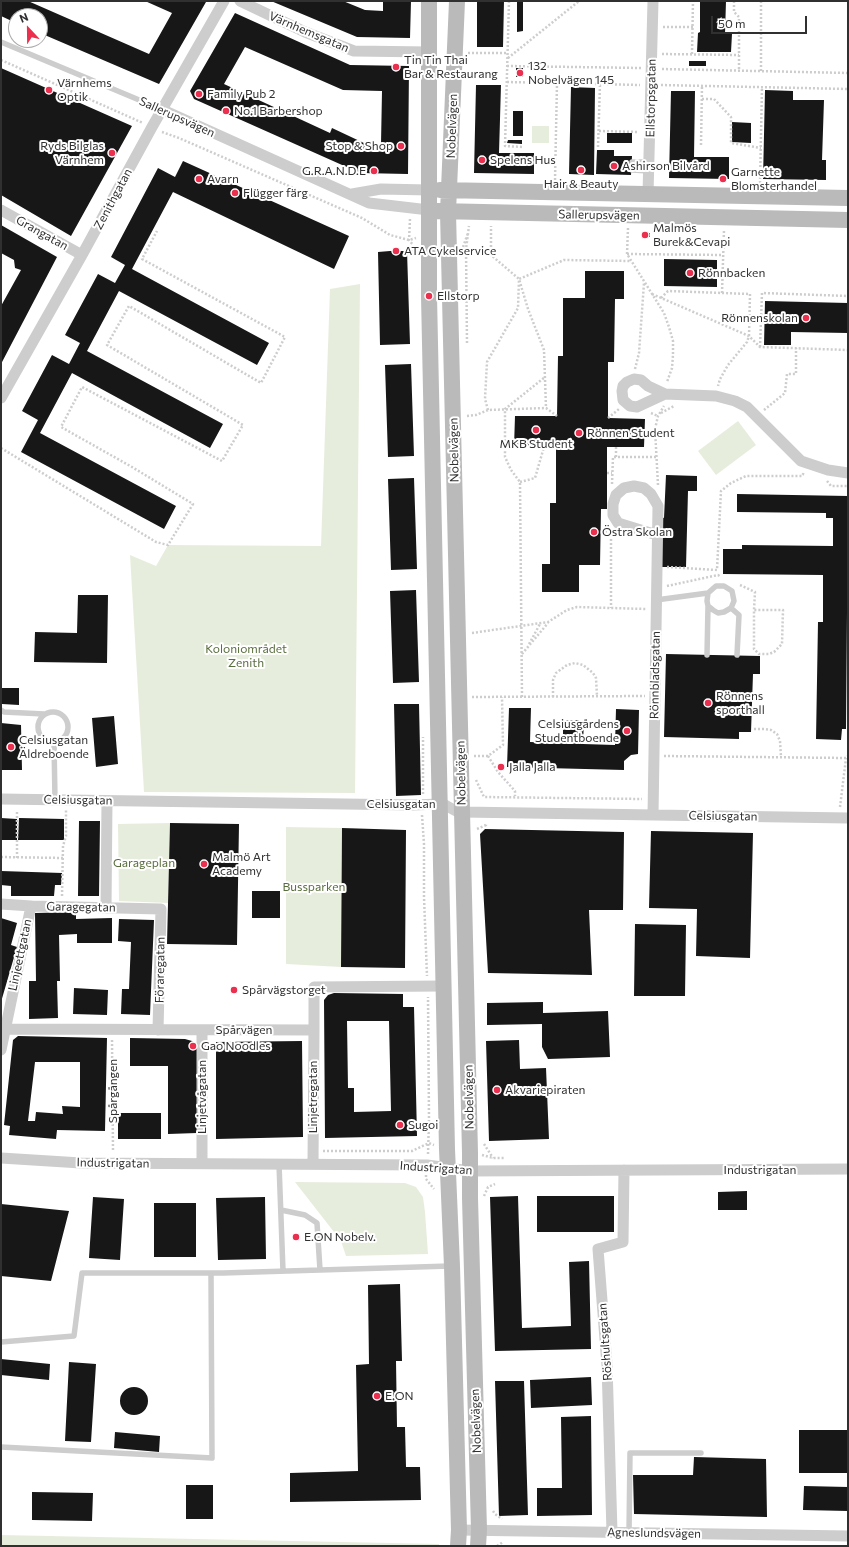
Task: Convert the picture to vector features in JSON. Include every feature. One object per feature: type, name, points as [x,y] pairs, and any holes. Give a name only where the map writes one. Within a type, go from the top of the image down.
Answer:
[{"type":"main road","name":"Nobelvägen","points":[[429,1],[429,296],[443,986],[459,1538]]},
{"type":"main road","name":"Nobelvägen","points":[[456,1],[448,212],[478,1538]]},
{"type":"main road","name":"Sallerupsvägen","points":[[429,190],[848,198]]},
{"type":"main road","name":"Sallerupsvägen","points":[[429,210],[448,212],[848,220]]},
{"type":"street","name":"Zenithgatan","points":[[1,398],[224,1]]},
{"type":"street","name":"Värnhemsgatan","points":[[240,1],[305,32],[354,51],[429,52]]},
{"type":"street","name":"Ellstorpsgatan","points":[[648,194],[653,1]]},
{"type":"street","name":"Sallerupsvägen","points":[[163,110],[352,194],[369,203],[429,210]]},
{"type":"street","name":"Sallerupsvägen","points":[[352,194],[381,189],[429,190]]},
{"type":"street","name":"Grangatan","points":[[1,210],[82,255]]},
{"type":"street","points":[[666,393],[716,396],[735,400],[748,407],[801,461],[828,470],[848,473]]},
{"type":"street","points":[[657,535],[618,523],[613,515],[613,504],[616,495],[624,488],[634,486],[644,488],[651,494],[658,506]]},
{"type":"street","name":"Rönnbladsgatan","points":[[653,815],[658,506]]},
{"type":"street","name":"Celsiusgatan","points":[[1,799],[418,805],[445,804],[456,811],[462,812],[487,811],[844,818]]},
{"type":"street","points":[[106,908],[107,801]]},
{"type":"street","name":"Garagegatan","points":[[1,904],[161,909]]},
{"type":"street","name":"Linjeettgatan","points":[[1,1050],[3,1030],[31,906]]},
{"type":"street","name":"Föraregatan","points":[[158,1030],[161,909]]},
{"type":"street","points":[[314,1030],[314,986],[443,986]]},
{"type":"street","name":"Spårvägen","points":[[3,1030],[314,1030]]},
{"type":"street","name":"Linjetvågatan","points":[[202,1030],[202,1163]]},
{"type":"street","name":"Linjetregatan","points":[[313,1164],[314,1030]]},
{"type":"street","name":"Industrigatan","points":[[1,1158],[81,1163],[427,1164],[470,1171],[848,1169]]},
{"type":"street","name":"Röshultsgatan","points":[[612,1532],[607,1365],[598,1249],[623,1242],[624,1170]]},
{"type":"street","name":"Agneslundsvägen","points":[[459,1538],[612,1532],[848,1536]]},
{"type":"lane","name":"Sallerupsvägen","points":[[1,42],[163,110]]},
{"type":"lane","points":[[632,162],[649,166]]},
{"type":"lane","points":[[632,170],[649,166]]},
{"type":"lane","points":[[656,604],[708,593],[716,586],[724,586],[732,591],[734,601],[731,608],[724,612],[718,613],[708,606]]},
{"type":"lane","points":[[707,655],[708,593]]},
{"type":"lane","points":[[731,608],[738,615],[738,655]]},
{"type":"lane","points":[[1,710],[4,712],[44,714],[49,712],[59,712],[67,718],[69,724],[69,729],[64,738],[60,741],[54,742],[45,740],[39,732],[38,722],[44,714]]},
{"type":"lane","points":[[54,742],[60,800]]},
{"type":"lane","points":[[279,1164],[283,1271]]},
{"type":"lane","points":[[281,1210],[305,1215],[317,1223],[320,1270]]},
{"type":"lane","points":[[1,1342],[74,1336],[82,1273],[210,1273],[452,1266]]},
{"type":"lane","points":[[1,1447],[212,1458],[210,1273]]},
{"type":"lane","points":[[629,1533],[630,1453],[702,1453]]},
{"type":"path","points":[[508,1],[505,146],[523,147]]},
{"type":"path","points":[[507,58],[579,1]]},
{"type":"path","points":[[692,54],[693,1]]},
{"type":"path","points":[[734,1],[734,12],[739,17],[739,70]]},
{"type":"path","points":[[761,1],[761,71]]},
{"type":"path","points":[[652,26],[693,27]]},
{"type":"path","points":[[468,53],[507,53]]},
{"type":"path","points":[[652,53],[739,55]]},
{"type":"path","points":[[1,60],[362,218],[390,235],[409,240]]},
{"type":"path","points":[[507,66],[848,73]]},
{"type":"path","points":[[507,82],[848,89]]},
{"type":"path","points":[[554,192],[557,83]]},
{"type":"path","points":[[598,147],[600,84]]},
{"type":"path","points":[[701,145],[702,86]]},
{"type":"path","points":[[760,196],[762,87]]},
{"type":"path","points":[[702,99],[714,99],[731,117],[731,143],[761,148]]},
{"type":"path","points":[[599,131],[650,132]]},
{"type":"path","points":[[491,226],[491,255]]},
{"type":"path","points":[[628,228],[627,254],[664,313],[673,341],[672,368],[661,413],[658,416],[655,429],[658,506]]},
{"type":"path","points":[[722,293],[724,229]]},
{"type":"path","points":[[1,448],[156,542],[168,545],[193,504],[132,467],[61,427],[82,387],[222,461],[243,424],[107,345],[129,306],[261,383],[285,338],[142,259],[156,231]]},
{"type":"path","points":[[466,249],[491,255],[520,279],[528,309],[544,350],[546,408]]},
{"type":"path","points":[[627,254],[724,255]]},
{"type":"path","points":[[520,279],[564,260],[631,261]]},
{"type":"path","points":[[488,410],[485,399],[487,362],[518,308],[520,279]]},
{"type":"path","points":[[633,375],[639,353],[644,282]]},
{"type":"path","points":[[661,298],[668,291],[750,294],[749,336],[747,342],[728,365],[720,379],[716,396]]},
{"type":"path","points":[[651,293],[752,337],[760,347],[848,350]]},
{"type":"path","points":[[760,347],[762,293],[848,296]]},
{"type":"path","points":[[761,412],[785,394],[787,374],[796,374],[796,348]]},
{"type":"path","points":[[505,409],[545,377]]},
{"type":"path","points":[[608,418],[624,405]]},
{"type":"path","points":[[661,413],[679,405]]},
{"type":"path","points":[[467,416],[476,415],[488,410],[546,408],[557,416]]},
{"type":"path","points":[[505,409],[505,457],[511,470],[520,482],[522,697]]},
{"type":"path","points":[[520,482],[535,478],[544,447]]},
{"type":"path","points":[[616,447],[616,457]]},
{"type":"path","points":[[799,472],[810,475]]},
{"type":"path","points":[[607,473],[612,473]]},
{"type":"path","points":[[657,567],[717,570],[721,491],[738,479],[746,476],[802,476],[803,474]]},
{"type":"path","points":[[823,478],[831,486],[848,486]]},
{"type":"path","points":[[601,532],[611,531]]},
{"type":"path","points":[[521,655],[548,622],[567,610],[577,607],[656,604]]},
{"type":"path","points":[[754,610],[783,610],[782,644],[774,652],[769,654],[759,654]]},
{"type":"path","points":[[471,633],[548,622]]},
{"type":"path","points":[[525,651],[540,623]]},
{"type":"path","points":[[553,697],[556,673],[567,664],[575,663],[583,665],[593,673],[596,678],[597,696]]},
{"type":"path","points":[[472,697],[655,696]]},
{"type":"path","points":[[474,756],[488,756],[503,745],[502,697]]},
{"type":"path","points":[[754,729],[765,728],[777,734],[780,741],[781,757]]},
{"type":"path","points":[[488,756],[498,772],[515,791],[515,796]]},
{"type":"path","points":[[654,756],[847,757],[840,801],[844,818]]},
{"type":"path","points":[[474,777],[484,797],[515,796],[654,799]]},
{"type":"path","points":[[17,858],[18,800]]},
{"type":"path","points":[[60,800],[66,836],[62,846],[62,907]]},
{"type":"path","points":[[1,857],[63,858]]},
{"type":"path","name":"Spårgången","points":[[112,1030],[113,1151]]},
{"type":"green space","points":[[532,126],[549,126],[549,143],[532,143]]},
{"type":"green space","name":"Koloniområdet Zenith","points":[[360,284],[355,793],[144,792],[130,555],[156,566],[168,545],[321,546],[330,289]]},
{"type":"green space","points":[[738,421],[756,445],[716,475],[698,451]]},
{"type":"green space","name":"Garageplan","points":[[170,823],[168,903],[119,901],[118,824]]},
{"type":"green space","name":"Bussparken","points":[[286,827],[342,828],[341,967],[286,964]]},
{"type":"green space","points":[[295,1182],[405,1183],[416,1187],[423,1197],[428,1254],[346,1256],[341,1241]]},
{"type":"green space","points":[[1,1535],[439,1544],[439,1546],[1,1546]]},
{"type":"building","points":[[1,1],[28,1],[44,8],[8,8],[8,19],[1,16]]},
{"type":"building","points":[[145,1],[206,2],[159,84],[48,36],[48,10],[149,54],[172,13]]},
{"type":"building","points":[[271,1],[343,1],[365,10],[383,11],[383,1],[411,1],[410,38],[357,37]]},
{"type":"building","points":[[477,1],[504,1],[503,47],[477,47]]},
{"type":"building","points":[[517,1],[523,1],[523,31],[517,32]]},
{"type":"building","points":[[700,1],[726,1],[725,34],[732,34],[731,52],[697,52],[698,33],[700,32]]},
{"type":"building","points":[[235,13],[350,65],[409,66],[408,174],[360,173],[194,99],[190,91]],"holes":[[[245,47],[343,90],[382,91],[381,144],[366,144],[332,128],[330,133],[224,84]]]},
{"type":"building","points":[[689,61],[706,61],[706,66],[689,66]]},
{"type":"building","points":[[1,68],[132,126],[71,236],[1,195]]},
{"type":"building","name":"132 Nobelvägen 145","points":[[516,68],[523,68],[523,77],[516,77]]},
{"type":"building","points":[[476,85],[501,85],[499,153],[534,153],[534,174],[474,173]]},
{"type":"building","points":[[571,87],[595,88],[594,175],[569,174]]},
{"type":"building","points":[[765,90],[793,91],[793,100],[824,100],[822,160],[826,160],[826,180],[763,179]]},
{"type":"building","points":[[671,91],[695,91],[694,157],[729,157],[729,179],[669,178]]},
{"type":"building","points":[[513,111],[523,111],[523,136],[513,136]]},
{"type":"building","points":[[732,122],[751,123],[751,143],[732,142]]},
{"type":"building","points":[[607,133],[632,133],[632,143],[607,143]]},
{"type":"building","points":[[508,140],[522,140],[522,144],[507,143]]},
{"type":"building","name":"Ashirson Bilvård","points":[[597,150],[614,150],[614,156],[632,156],[631,175],[596,174]]},
{"type":"building","points":[[183,161],[349,236],[334,269],[173,192],[132,269],[269,343],[257,365],[119,291],[87,351],[223,424],[210,448],[72,373],[40,433],[176,506],[164,529],[21,452],[38,420],[22,411],[52,355],[69,364],[80,343],[65,335],[98,274],[115,283],[125,265],[111,257],[158,168],[175,177]]},
{"type":"building","points":[[1,225],[57,257],[1,364],[1,306],[21,270],[15,268],[14,260],[1,253]]},
{"type":"building","name":"Malmös Burek&Cevapi","points":[[641,233],[650,233],[650,237],[641,237]]},
{"type":"building","points":[[407,251],[410,344],[380,345],[378,252]]},
{"type":"building","name":"Rönnbacken","points":[[664,259],[717,260],[717,287],[664,286]]},
{"type":"building","name":"Rönnen Student","points":[[585,271],[624,271],[624,299],[615,299],[614,362],[608,362],[608,418],[645,419],[644,447],[607,447],[607,509],[601,509],[600,565],[579,565],[579,592],[542,592],[542,564],[550,564],[550,503],[556,503],[556,447],[514,447],[515,416],[557,416],[558,356],[563,356],[563,298],[585,298]]},
{"type":"building","name":"Rönnenskolan","points":[[765,301],[848,303],[848,333],[791,332],[791,345],[764,345]]},
{"type":"building","points":[[411,364],[414,456],[388,457],[385,365]]},
{"type":"building","points":[[666,475],[697,476],[697,491],[688,491],[686,567],[659,567],[661,517],[664,518]]},
{"type":"building","points":[[414,478],[417,569],[391,570],[388,479]]},
{"type":"building","points":[[737,494],[848,496],[846,729],[842,729],[841,740],[816,739],[818,622],[823,622],[823,575],[723,574],[723,549],[742,549],[742,545],[833,546],[833,518],[826,518],[826,513],[737,512]]},
{"type":"building","points":[[416,590],[419,682],[393,683],[390,591]]},
{"type":"building","points":[[78,595],[108,595],[107,663],[34,662],[35,632],[77,633]]},
{"type":"building","name":"Rönnens sporthall","points":[[666,654],[760,656],[760,674],[753,674],[751,732],[739,732],[739,739],[664,737]]},
{"type":"building","points":[[2,688],[19,688],[19,705],[2,704]]},
{"type":"building","points":[[394,704],[419,704],[421,795],[396,796]]},
{"type":"building","name":"Celsiusgårdens Studentboende","points":[[509,708],[531,708],[530,742],[563,743],[563,720],[584,720],[583,744],[615,745],[616,709],[639,710],[638,754],[631,755],[624,761],[624,770],[507,767]]},
{"type":"building","points":[[114,716],[118,764],[96,767],[92,718]]},
{"type":"building","name":"Celsiusgatan Äldreboende","points":[[1,723],[21,725],[22,770],[1,770]]},
{"type":"building","points":[[1,818],[17,819],[17,840],[1,840]]},
{"type":"building","points":[[19,818],[64,819],[64,840],[18,840]]},
{"type":"building","points":[[79,821],[100,821],[99,896],[78,896]]},
{"type":"building","name":"Malmö Art Academy","points":[[170,823],[239,824],[237,945],[167,944]]},
{"type":"building","points":[[342,828],[406,830],[405,968],[341,967]]},
{"type":"building","points":[[485,829],[624,832],[623,910],[589,910],[592,975],[488,973],[480,834]]},
{"type":"building","points":[[651,831],[753,833],[750,958],[696,956],[697,909],[649,908]]},
{"type":"building","points":[[1,871],[62,873],[61,885],[55,885],[54,896],[11,896],[11,886],[1,885]]},
{"type":"building","points":[[252,891],[280,891],[280,918],[252,918]]},
{"type":"building","points":[[76,912],[76,919],[112,918],[112,943],[77,943],[77,934],[59,935],[60,981],[57,981],[58,1018],[29,1019],[29,981],[36,981],[35,913]]},
{"type":"building","points":[[1,918],[17,923],[11,945],[17,947],[1,1002]]},
{"type":"building","points":[[119,919],[154,920],[150,1015],[121,1014],[122,989],[129,989],[131,942],[118,941]]},
{"type":"building","points":[[635,924],[686,925],[685,996],[634,996]]},
{"type":"building","points":[[74,988],[108,990],[107,1015],[73,1014]]},
{"type":"building","points":[[334,993],[403,994],[403,1007],[414,1007],[417,1136],[325,1138],[324,1000],[328,995]],"holes":[[[347,1021],[389,1021],[391,1111],[354,1112],[354,1088],[348,1088]]]},
{"type":"building","points":[[543,1002],[543,1013],[608,1011],[610,1057],[548,1059],[542,1047],[542,1024],[487,1025],[487,1003]]},
{"type":"building","points":[[18,1036],[107,1038],[105,1131],[57,1130],[56,1139],[9,1135],[10,1126],[4,1125],[13,1040]],"holes":[[[35,1062],[80,1062],[80,1107],[62,1106],[63,1114],[36,1112],[35,1121],[28,1121]]]},
{"type":"building","points":[[130,1038],[185,1039],[192,1041],[197,1046],[197,1133],[168,1134],[168,1066],[130,1066]]},
{"type":"building","points":[[519,1040],[520,1069],[546,1068],[549,1139],[489,1141],[486,1041]]},
{"type":"building","points":[[302,1041],[303,1137],[216,1139],[216,1042]]},
{"type":"building","points":[[118,1113],[161,1113],[161,1139],[118,1139]]},
{"type":"building","points":[[747,1191],[747,1210],[718,1210],[718,1192]]},
{"type":"building","points":[[518,1196],[522,1328],[571,1326],[569,1262],[589,1261],[591,1349],[495,1351],[490,1197]]},
{"type":"building","points":[[537,1196],[614,1196],[614,1232],[537,1232]]},
{"type":"building","points":[[93,1197],[124,1199],[120,1260],[89,1258]]},
{"type":"building","points":[[265,1197],[266,1259],[218,1260],[216,1198]]},
{"type":"building","points":[[154,1203],[196,1203],[196,1257],[154,1257]]},
{"type":"building","points":[[1,1204],[69,1211],[51,1281],[1,1276]]},
{"type":"building","name":"E.ON","points":[[400,1284],[402,1361],[396,1361],[397,1427],[405,1427],[406,1467],[420,1467],[421,1500],[290,1502],[290,1473],[358,1471],[356,1365],[369,1364],[368,1285]]},
{"type":"building","points":[[1,1359],[50,1364],[49,1380],[1,1375]]},
{"type":"building","points":[[69,1362],[96,1364],[91,1442],[65,1441]]},
{"type":"building","points":[[591,1377],[592,1405],[531,1408],[530,1380]]},
{"type":"building","points":[[495,1381],[524,1381],[528,1515],[499,1516]]},
{"type":"building","points":[[134,1387],[140,1388],[144,1391],[147,1395],[147,1407],[144,1411],[140,1414],[134,1415],[128,1414],[124,1411],[121,1407],[120,1401],[121,1395],[124,1391],[128,1388]]},
{"type":"building","points":[[591,1416],[592,1515],[537,1516],[537,1488],[562,1488],[561,1417]]},
{"type":"building","points":[[799,1430],[848,1430],[848,1473],[799,1473]]},
{"type":"building","points":[[115,1432],[160,1436],[159,1452],[114,1448]]},
{"type":"building","points":[[694,1457],[766,1459],[767,1517],[634,1514],[633,1475],[693,1475]]},
{"type":"building","points":[[186,1485],[213,1485],[213,1519],[186,1519]]},
{"type":"building","points":[[804,1486],[848,1487],[848,1511],[803,1510]]},
{"type":"building","points":[[32,1492],[93,1493],[92,1521],[32,1520]]},
{"type":"place","name":"Tin Tin Thai Bar & Restaurang","points":[[396,67]]},
{"type":"place","name":"132 Nobelvägen 145","points":[[520,73]]},
{"type":"place","name":"Värnhems Optik","points":[[49,90]]},
{"type":"place","name":"Family Pub 2","points":[[199,94]]},
{"type":"place","name":"No.1 Barbershop","points":[[226,111]]},
{"type":"place","name":"Stop & Shop","points":[[401,146]]},
{"type":"place","name":"Ryds Bilglas Värnhem","points":[[112,153]]},
{"type":"place","name":"Spelens Hus","points":[[482,160]]},
{"type":"place","name":"Ashirson Bilvård","points":[[614,166]]},
{"type":"place","name":"Hair & Beauty","points":[[581,170]]},
{"type":"place","name":"G.R.A.N.D.E","points":[[374,171]]},
{"type":"place","name":"Avarn","points":[[199,179]]},
{"type":"place","name":"Garnette Blomsterhandel","points":[[723,179]]},
{"type":"place","name":"Flügger färg","points":[[235,193]]},
{"type":"place","name":"Malmös Burek&Cevapi","points":[[645,235]]},
{"type":"place","name":"ATA Cykelservice","points":[[396,251]]},
{"type":"place","name":"Rönnbacken","points":[[690,273]]},
{"type":"place","name":"Ellstorp","points":[[429,296]]},
{"type":"place","name":"Rönnenskolan","points":[[806,318]]},
{"type":"place","name":"MKB Student","points":[[536,430]]},
{"type":"place","name":"Rönnen Student","points":[[579,433]]},
{"type":"place","name":"Östra Skolan","points":[[594,532]]},
{"type":"place","name":"Rönnens sporthall","points":[[708,703]]},
{"type":"place","name":"Celsiusgårdens Studentboende","points":[[627,731]]},
{"type":"place","name":"Celsiusgatan Äldreboende","points":[[11,747]]},
{"type":"place","name":"Jalla Jalla","points":[[501,767]]},
{"type":"place","name":"Malmö Art Academy","points":[[204,864]]},
{"type":"place","name":"Spårvägstorget","points":[[234,990]]},
{"type":"place","name":"Gao Noodles","points":[[193,1046]]},
{"type":"place","name":"Akvariepiraten","points":[[497,1090]]},
{"type":"place","name":"Sugoi","points":[[400,1125]]},
{"type":"place","name":"E.ON Nobelv.","points":[[296,1237]]},
{"type":"place","name":"E.ON","points":[[377,1396]]}]
